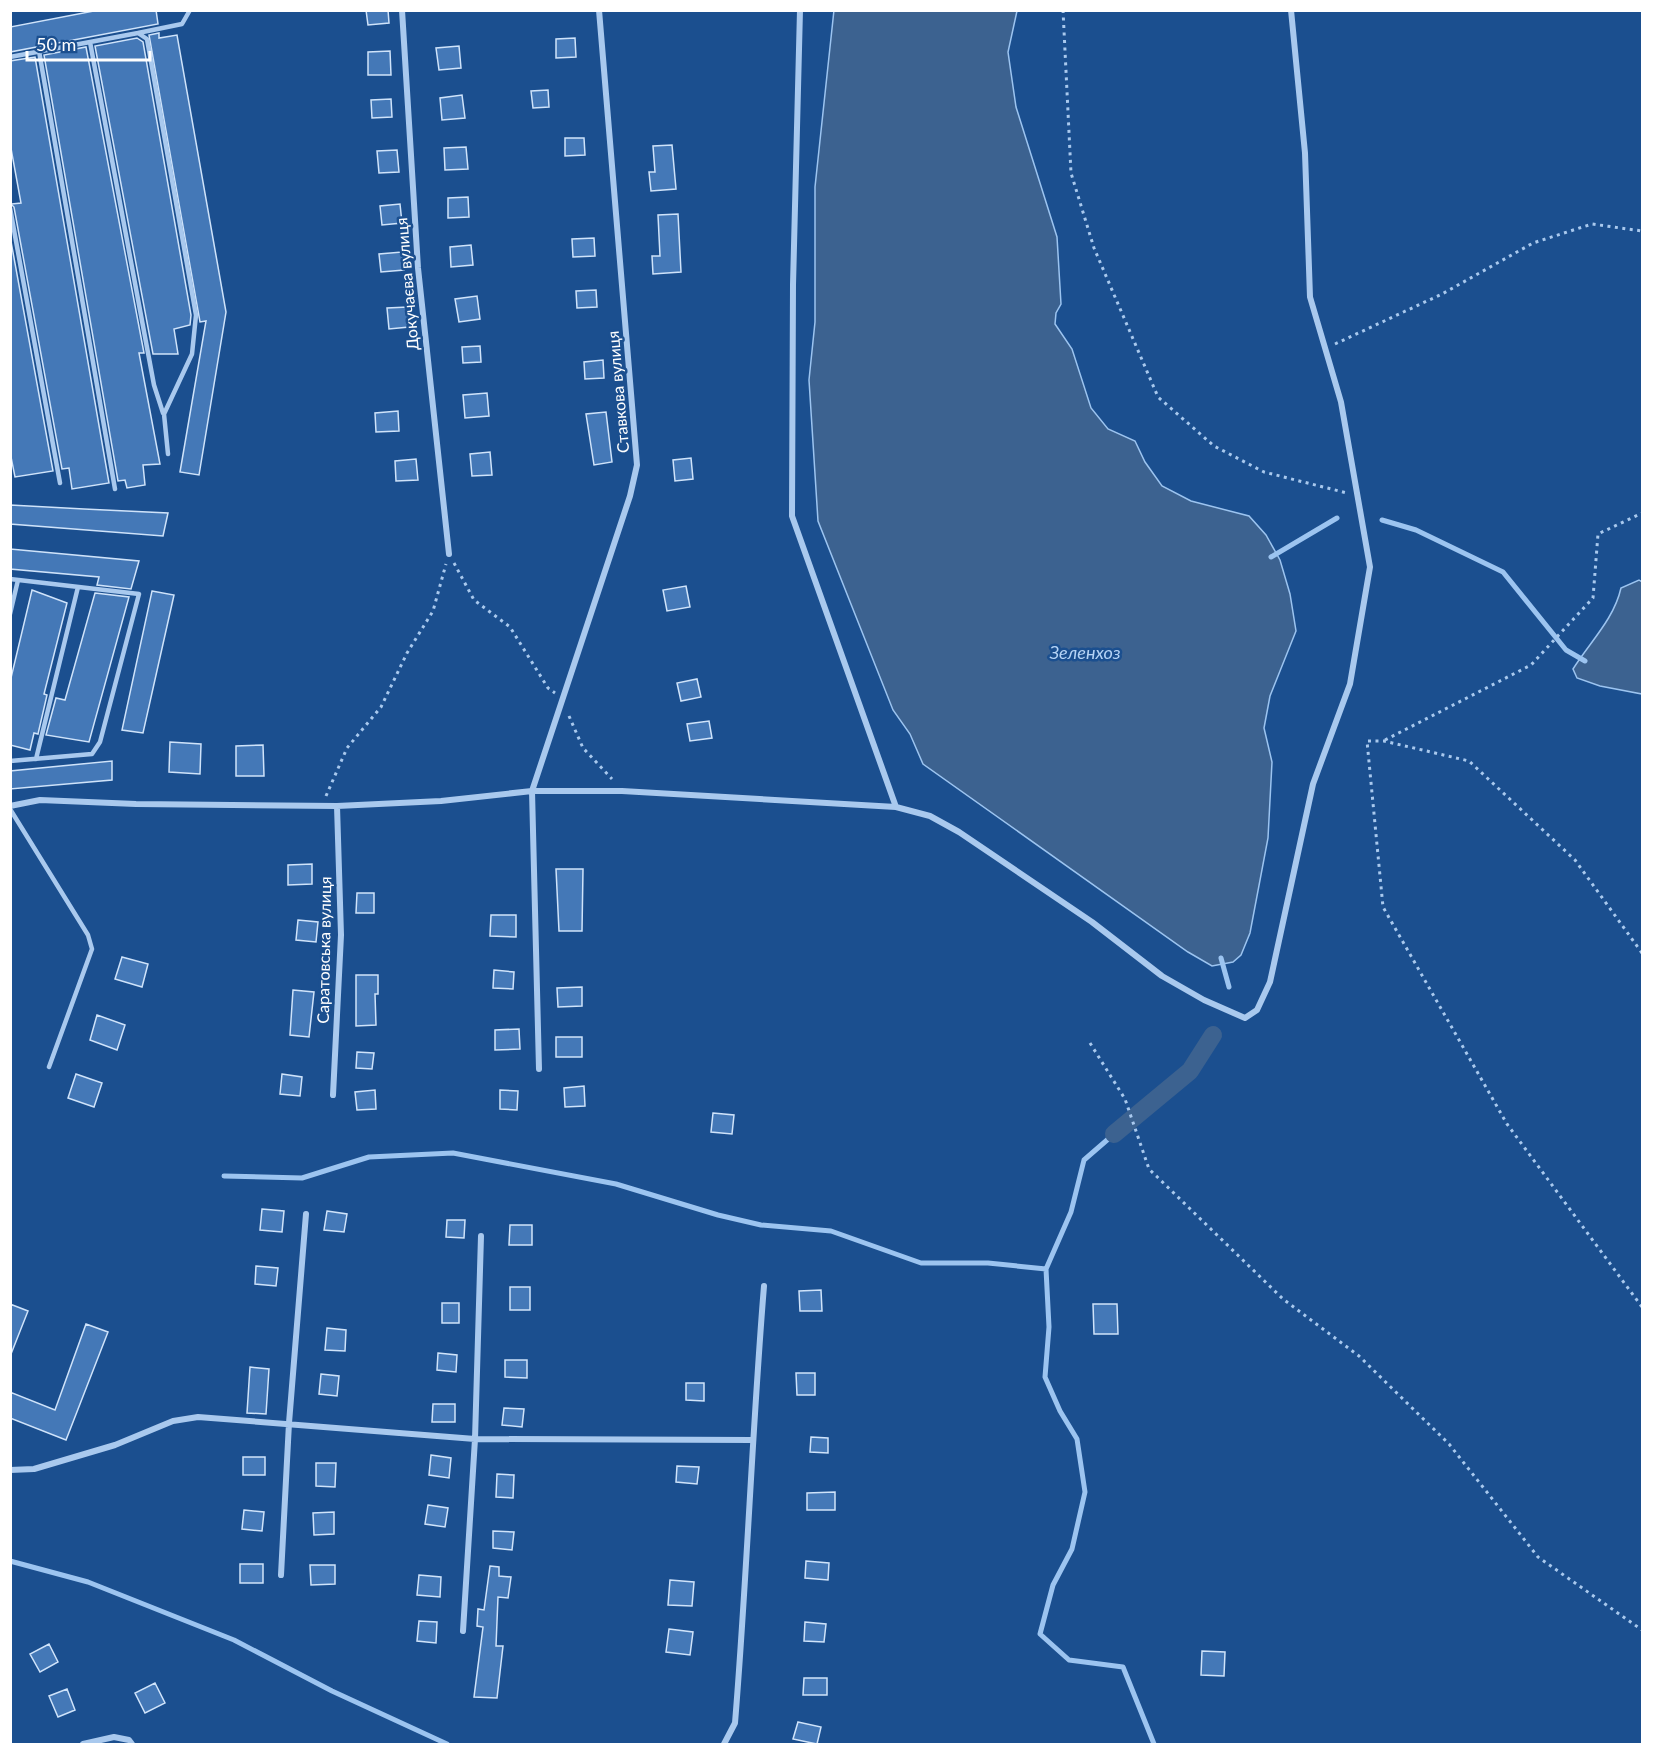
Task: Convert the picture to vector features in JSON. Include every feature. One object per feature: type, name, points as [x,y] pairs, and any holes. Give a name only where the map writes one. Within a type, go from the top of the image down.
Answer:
[{"type":"street","name":"Докучаєва вулиця","points":[[402,10],[418,268],[449,554]]},
{"type":"street","name":"Ставкова вулиця","points":[[532,791],[630,496],[637,465],[599,10]]},
{"type":"street","points":[[800,10],[793,285],[792,516],[896,807]]},
{"type":"street","points":[[10,807],[40,800],[136,804],[337,806],[441,801],[532,791],[622,791],[896,807],[930,816],[959,832],[1092,922],[1162,976],[1204,1000],[1245,1018],[1257,1010],[1269,982],[1313,784],[1350,684],[1370,567],[1341,402],[1310,297],[1305,153],[1291,10]]},
{"type":"street","points":[[532,791],[539,1069]]},
{"type":"street","name":"Саратовська вулиця","points":[[333,1095],[341,935],[337,806]]},
{"type":"street","points":[[281,1575],[289,1423],[306,1214]]},
{"type":"street","points":[[463,1631],[475,1439],[481,1236]]},
{"type":"street","points":[[724,1744],[735,1723],[748,1559],[752,1440],[764,1286]]},
{"type":"street","points":[[10,1470],[34,1469],[115,1445],[173,1421],[198,1417],[475,1439],[752,1440]]},
{"type":"street","points":[[83,1744],[114,1737],[129,1740],[132,1744]]},
{"type":"lane","points":[[10,57],[182,24],[190,10]]},
{"type":"lane","points":[[138,33],[147,39],[196,315],[192,354],[164,414]]},
{"type":"lane","points":[[90,42],[154,385],[164,414],[168,454]]},
{"type":"lane","points":[[39,51],[115,489]]},
{"type":"lane","points":[[10,208],[60,483]]},
{"type":"lane","points":[[10,579],[139,594],[100,742],[92,754],[10,760]]},
{"type":"lane","points":[[10,614],[18,580]]},
{"type":"lane","points":[[36,759],[78,587]]},
{"type":"lane","points":[[10,807],[88,935],[92,949],[49,1067]]},
{"type":"path","points":[[1063,10],[1071,173],[1094,248],[1158,397],[1214,446],[1264,472],[1303,484],[1358,496]]},
{"type":"path","points":[[1325,348],[1442,294],[1533,243],[1592,224],[1642,231]]},
{"type":"path","points":[[1384,741],[1531,665],[1593,598],[1598,534],[1642,513]]},
{"type":"path","points":[[449,554],[474,600],[510,627],[548,688],[562,699],[583,748],[622,791]]},
{"type":"path","points":[[321,806],[347,748],[381,707],[407,653],[433,610],[449,554]]},
{"type":"path","points":[[1642,953],[1575,860],[1469,761],[1384,741],[1367,741],[1383,907],[1507,1124],[1642,1307]]},
{"type":"path","points":[[1090,1043],[1125,1100],[1149,1169],[1283,1299],[1359,1356],[1449,1444],[1538,1557],[1642,1630]]},
{"type":"water","name":"Зеленхоз","points":[[834,10],[1017,11],[1008,52],[1016,107],[1057,237],[1061,304],[1056,313],[1055,324],[1072,349],[1091,408],[1108,429],[1135,441],[1145,462],[1162,486],[1191,501],[1249,516],[1266,535],[1280,560],[1290,594],[1296,631],[1270,696],[1264,728],[1272,762],[1268,838],[1250,933],[1241,955],[1233,962],[1212,966],[1188,952],[923,764],[910,734],[893,710],[818,521],[809,380],[815,322],[815,187]]},
{"type":"water","points":[[1639,580],[1642,582],[1642,694],[1600,686],[1577,678],[1573,669],[1613,610],[1621,588]]},
{"type":"building","points":[[99,10],[156,10],[158,24],[10,52],[10,27]]},
{"type":"building","points":[[366,10],[388,10],[389,23],[368,25]]},
{"type":"building","points":[[159,33],[159,38],[177,35],[226,312],[199,475],[180,472],[206,321],[200,322],[149,35]]},
{"type":"building","points":[[137,38],[143,42],[191,315],[190,325],[174,329],[178,354],[153,354],[95,46]]},
{"type":"building","points":[[575,38],[576,57],[556,58],[556,39]]},
{"type":"building","points":[[459,46],[461,68],[439,70],[436,48]]},
{"type":"building","points":[[86,47],[144,353],[139,353],[160,464],[143,465],[145,485],[127,488],[125,480],[118,481],[44,55]]},
{"type":"building","points":[[390,51],[391,75],[368,75],[368,52]]},
{"type":"building","points":[[35,57],[109,483],[72,489],[69,468],[62,469],[14,207],[11,204],[21,203],[10,143],[10,61]]},
{"type":"building","points":[[548,90],[549,107],[533,108],[531,91]]},
{"type":"building","points":[[462,95],[465,118],[442,120],[440,98]]},
{"type":"building","points":[[391,99],[392,117],[372,118],[371,100]]},
{"type":"building","points":[[565,138],[584,138],[585,155],[565,156]]},
{"type":"building","points":[[672,145],[676,189],[651,191],[649,172],[655,172],[653,146]]},
{"type":"building","points":[[466,147],[468,169],[445,170],[444,148]]},
{"type":"building","points":[[397,150],[399,172],[379,173],[377,151]]},
{"type":"building","points":[[468,197],[469,217],[448,218],[448,198]]},
{"type":"building","points":[[400,204],[402,223],[382,225],[380,206]]},
{"type":"building","points":[[678,214],[681,272],[653,274],[652,256],[660,256],[658,215]]},
{"type":"building","points":[[10,236],[53,471],[15,477],[10,452]]},
{"type":"building","points":[[594,238],[595,256],[573,257],[572,239]]},
{"type":"building","points":[[471,245],[473,265],[451,267],[450,247]]},
{"type":"building","points":[[402,252],[404,270],[381,272],[379,254]]},
{"type":"building","points":[[596,290],[597,307],[577,308],[576,291]]},
{"type":"building","points":[[477,296],[480,319],[459,322],[455,299]]},
{"type":"building","points":[[408,307],[409,327],[389,329],[387,308]]},
{"type":"building","points":[[480,346],[481,362],[463,363],[462,347]]},
{"type":"building","points":[[603,360],[604,378],[585,379],[584,362]]},
{"type":"building","points":[[487,393],[489,416],[465,418],[463,395]]},
{"type":"building","points":[[398,411],[399,431],[376,432],[375,413]]},
{"type":"building","points":[[606,412],[612,462],[594,465],[586,414]]},
{"type":"building","points":[[490,452],[492,475],[472,476],[470,454]]},
{"type":"building","points":[[691,458],[693,479],[675,481],[673,460]]},
{"type":"building","points":[[416,459],[418,480],[396,481],[395,461]]},
{"type":"building","points":[[10,505],[168,513],[163,536],[10,524]]},
{"type":"building","points":[[10,549],[139,561],[131,589],[97,585],[99,577],[10,569]]},
{"type":"building","points":[[686,586],[690,607],[667,611],[663,590]]},
{"type":"building","points":[[32,590],[67,603],[44,694],[47,695],[38,734],[34,733],[30,750],[10,745],[10,682]]},
{"type":"building","points":[[152,591],[174,595],[143,733],[122,730]]},
{"type":"building","points":[[95,593],[129,597],[89,742],[46,735],[56,698],[65,700]]},
{"type":"building","points":[[697,679],[701,697],[681,701],[677,683]]},
{"type":"building","points":[[709,721],[712,738],[690,741],[687,724]]},
{"type":"building","points":[[170,742],[201,744],[200,774],[169,772]]},
{"type":"building","points":[[263,745],[264,776],[236,776],[236,746]]},
{"type":"building","points":[[112,761],[112,780],[10,789],[10,771]]},
{"type":"building","points":[[312,864],[312,884],[288,885],[288,865]]},
{"type":"building","points":[[556,869],[583,869],[582,931],[559,931]]},
{"type":"building","points":[[357,893],[374,893],[374,913],[356,913]]},
{"type":"building","points":[[491,915],[516,915],[516,937],[490,936]]},
{"type":"building","points":[[298,920],[318,922],[316,942],[296,940]]},
{"type":"building","points":[[122,957],[148,964],[142,987],[115,979]]},
{"type":"building","points":[[494,970],[514,972],[513,989],[493,988]]},
{"type":"building","points":[[356,975],[378,975],[378,994],[375,994],[376,1025],[356,1026]]},
{"type":"building","points":[[582,987],[582,1006],[558,1007],[557,988]]},
{"type":"building","points":[[293,990],[314,992],[309,1037],[290,1035]]},
{"type":"building","points":[[97,1015],[125,1025],[117,1050],[90,1040]]},
{"type":"building","points":[[519,1029],[520,1049],[495,1050],[495,1030]]},
{"type":"building","points":[[556,1037],[582,1037],[582,1057],[556,1057]]},
{"type":"building","points":[[357,1052],[374,1053],[372,1069],[356,1068]]},
{"type":"building","points":[[76,1074],[102,1083],[94,1107],[68,1098]]},
{"type":"building","points":[[282,1074],[302,1077],[300,1096],[280,1094]]},
{"type":"building","points":[[584,1086],[585,1106],[565,1107],[564,1088]]},
{"type":"building","points":[[375,1090],[376,1109],[357,1110],[355,1092]]},
{"type":"building","points":[[500,1090],[518,1091],[517,1110],[500,1109]]},
{"type":"building","points":[[713,1113],[734,1115],[732,1134],[711,1132]]},
{"type":"building","points":[[262,1209],[284,1211],[282,1232],[260,1230]]},
{"type":"building","points":[[327,1211],[347,1214],[344,1232],[324,1230]]},
{"type":"building","points":[[447,1220],[465,1220],[464,1238],[446,1237]]},
{"type":"building","points":[[510,1225],[532,1225],[532,1245],[509,1245]]},
{"type":"building","points":[[256,1266],[278,1268],[276,1286],[255,1284]]},
{"type":"building","points":[[510,1287],[530,1287],[530,1310],[510,1310]]},
{"type":"building","points":[[821,1290],[822,1311],[800,1311],[799,1291]]},
{"type":"building","points":[[442,1303],[459,1303],[459,1323],[442,1323]]},
{"type":"building","points":[[10,1304],[28,1311],[11,1354],[10,1354]]},
{"type":"building","points":[[1093,1304],[1117,1304],[1118,1334],[1094,1334]]},
{"type":"building","points":[[86,1324],[108,1332],[66,1440],[10,1418],[10,1392],[55,1410]]},
{"type":"building","points":[[327,1328],[346,1330],[345,1351],[325,1350]]},
{"type":"building","points":[[438,1353],[457,1355],[456,1372],[437,1370]]},
{"type":"building","points":[[505,1360],[527,1360],[527,1378],[505,1377]]},
{"type":"building","points":[[250,1367],[269,1369],[266,1414],[247,1413]]},
{"type":"building","points":[[796,1373],[815,1373],[815,1395],[797,1395]]},
{"type":"building","points":[[321,1374],[339,1376],[337,1396],[319,1394]]},
{"type":"building","points":[[686,1383],[704,1383],[704,1401],[686,1400]]},
{"type":"building","points":[[433,1404],[455,1404],[455,1422],[432,1422]]},
{"type":"building","points":[[504,1408],[524,1409],[522,1427],[502,1425]]},
{"type":"building","points":[[811,1437],[828,1438],[828,1453],[810,1452]]},
{"type":"building","points":[[431,1455],[451,1458],[449,1478],[429,1475]]},
{"type":"building","points":[[243,1457],[265,1457],[265,1475],[243,1475]]},
{"type":"building","points":[[316,1463],[336,1463],[335,1487],[316,1486]]},
{"type":"building","points":[[677,1466],[699,1467],[697,1484],[676,1482]]},
{"type":"building","points":[[497,1474],[514,1475],[513,1498],[496,1497]]},
{"type":"building","points":[[835,1492],[835,1510],[807,1510],[807,1493]]},
{"type":"building","points":[[428,1505],[448,1508],[445,1527],[425,1524]]},
{"type":"building","points":[[244,1510],[264,1512],[262,1531],[242,1529]]},
{"type":"building","points":[[334,1512],[334,1534],[314,1535],[313,1513]]},
{"type":"building","points":[[493,1531],[514,1532],[512,1550],[493,1548]]},
{"type":"building","points":[[806,1561],[829,1563],[828,1580],[805,1578]]},
{"type":"building","points":[[240,1564],[263,1564],[263,1583],[240,1583]]},
{"type":"building","points":[[310,1565],[335,1565],[335,1584],[311,1585]]},
{"type":"building","points":[[490,1566],[499,1567],[499,1576],[511,1577],[508,1598],[498,1597],[496,1646],[503,1646],[497,1698],[474,1697],[483,1627],[477,1626],[478,1609],[484,1610]]},
{"type":"building","points":[[419,1575],[441,1577],[440,1597],[417,1595]]},
{"type":"building","points":[[670,1580],[694,1582],[692,1606],[668,1605]]},
{"type":"building","points":[[419,1621],[437,1622],[436,1643],[417,1641]]},
{"type":"building","points":[[805,1622],[826,1624],[824,1642],[804,1641]]},
{"type":"building","points":[[669,1629],[693,1632],[690,1655],[666,1652]]},
{"type":"building","points":[[49,1644],[58,1662],[40,1672],[30,1654]]},
{"type":"building","points":[[1202,1651],[1225,1652],[1224,1676],[1201,1675]]},
{"type":"building","points":[[804,1678],[827,1678],[827,1695],[803,1695]]},
{"type":"building","points":[[155,1683],[165,1703],[145,1713],[135,1693]]},
{"type":"building","points":[[67,1689],[75,1710],[58,1717],[49,1696]]},
{"type":"building","points":[[798,1722],[821,1727],[817,1744],[793,1739]]},
{"type":"waterway","points":[[1271,557],[1337,518]]},
{"type":"waterway","points":[[1382,520],[1416,530],[1503,572],[1566,650],[1585,661]]},
{"type":"waterway","points":[[1221,958],[1229,987]]},
{"type":"waterway","points":[[1114,1134],[1190,1071],[1213,1035]]},
{"type":"waterway","points":[[1114,1134],[1084,1160],[1071,1212],[1046,1269],[1049,1327],[1045,1377],[1060,1411],[1077,1439],[1085,1492],[1072,1549],[1053,1585],[1040,1634],[1069,1660],[1123,1667],[1154,1744]]},
{"type":"waterway","points":[[224,1176],[302,1178],[369,1157],[453,1153],[616,1184],[718,1215],[761,1225],[831,1231],[921,1263],[988,1263],[1046,1269]]},
{"type":"waterway","points":[[10,1561],[88,1582],[234,1640],[332,1691],[447,1744]]}]
